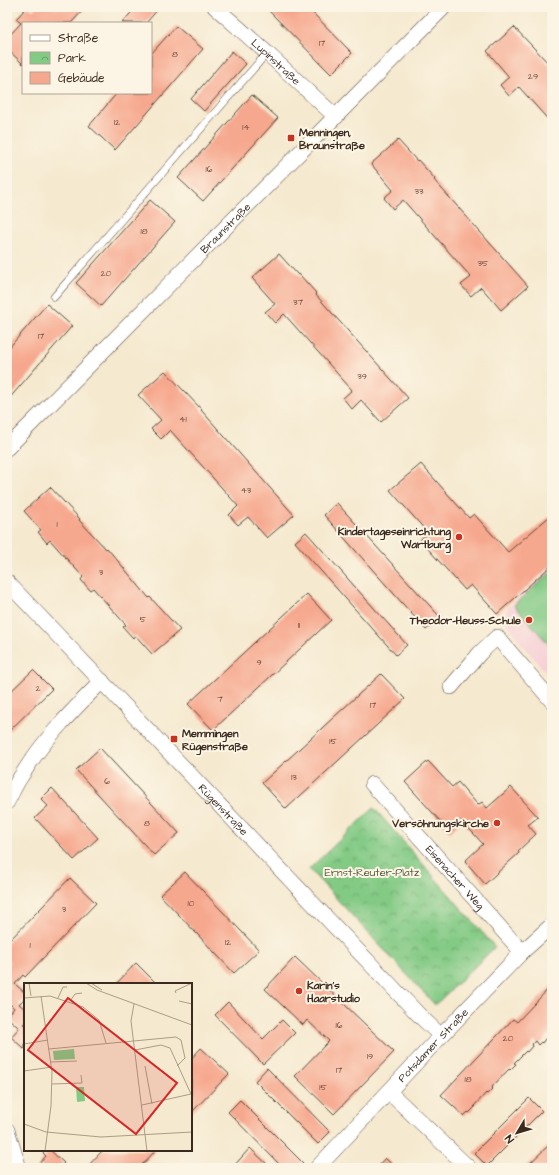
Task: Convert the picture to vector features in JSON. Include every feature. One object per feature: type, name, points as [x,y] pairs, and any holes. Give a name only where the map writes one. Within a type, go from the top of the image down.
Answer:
[{"type":"street","name":"Lupinstraße","points":[[215,7],[336,117]]},
{"type":"street","name":"Braunstraße","points":[[7,448],[444,7]]},
{"type":"street","name":"Rügenstraße","points":[[7,582],[420,1016],[441,1036]]},
{"type":"street","points":[[451,686],[480,652],[497,637],[552,701]]},
{"type":"street","points":[[7,802],[22,775],[40,750],[74,709],[102,681]]},
{"type":"street","name":"Eisenacher Weg","points":[[372,784],[522,952]]},
{"type":"street","name":"Potsdamer Straße","points":[[317,1168],[522,952],[552,925]]},
{"type":"street","points":[[389,1092],[469,1168]]},
{"type":"street","points":[[7,1130],[9,1145],[19,1168]]},
{"type":"lane","points":[[54,297],[267,53]]},
{"type":"shaded area","name":"Theodor-Heuss-Schule","points":[[552,568],[552,679],[521,644],[508,624],[505,616],[507,608]]},
{"type":"green space","points":[[552,571],[552,648],[514,605]]},
{"type":"green space","name":"Ernst-Reuter-Platz","points":[[374,808],[495,947],[435,1005],[309,869]]},
{"type":"building","points":[[27,7],[33,10],[36,7],[86,7],[72,22],[22,22],[22,63],[7,49],[7,38],[21,23],[16,19]]},
{"type":"building","points":[[136,7],[160,7],[147,22],[123,22]]},
{"type":"building","points":[[265,7],[307,7],[352,53],[331,74]]},
{"type":"building","points":[[176,26],[203,49],[115,150],[89,126],[116,94],[152,94],[152,53]]},
{"type":"building","points":[[514,27],[551,66],[552,124],[519,87],[509,96],[500,85],[509,77],[487,51]]},
{"type":"building","points":[[232,51],[246,64],[204,111],[191,99]]},
{"type":"building","points":[[252,95],[278,118],[203,201],[178,178]]},
{"type":"building","points":[[398,140],[435,179],[434,180],[528,286],[501,310],[481,287],[471,296],[461,285],[471,277],[403,200],[393,209],[384,198],[393,190],[371,164]]},
{"type":"building","points":[[150,200],[175,222],[101,306],[76,283]]},
{"type":"building","points":[[279,254],[298,275],[299,274],[408,398],[381,422],[361,400],[352,409],[343,398],[352,390],[284,314],[275,323],[265,312],[275,304],[252,278]]},
{"type":"building","points":[[47,304],[72,326],[7,401],[7,350]]},
{"type":"building","points":[[165,371],[202,410],[294,515],[267,538],[248,517],[238,525],[229,515],[238,506],[170,430],[161,439],[151,429],[161,420],[138,395]]},
{"type":"building","name":"Kindertageseinrichtung Wartburg","points":[[421,464],[469,518],[474,514],[508,552],[550,516],[552,518],[552,565],[497,614],[471,585],[465,590],[420,540],[428,533],[390,490]]},
{"type":"building","points":[[50,487],[106,549],[107,548],[149,598],[150,597],[180,630],[152,654],[135,635],[133,638],[123,627],[126,625],[93,588],[90,590],[81,580],[83,577],[50,540],[47,543],[38,532],[41,530],[24,511]]},
{"type":"building","points":[[337,503],[440,617],[426,630],[324,515]]},
{"type":"building","points":[[306,532],[407,645],[396,655],[295,542]]},
{"type":"building","points":[[307,594],[331,620],[213,730],[188,704]]},
{"type":"building","points":[[33,670],[52,689],[7,733],[7,695]]},
{"type":"building","points":[[381,674],[405,699],[286,809],[262,783]]},
{"type":"building","points":[[100,748],[179,833],[154,855],[76,770]]},
{"type":"building","name":"Versöhnungskirche","points":[[428,761],[452,787],[458,782],[478,805],[482,802],[487,808],[511,787],[538,817],[528,825],[536,834],[518,851],[519,853],[485,884],[465,861],[483,844],[462,821],[450,832],[405,782]]},
{"type":"building","points":[[52,788],[98,838],[74,860],[35,818],[48,806],[41,799]]},
{"type":"building","points":[[185,872],[259,950],[234,973],[160,895]]},
{"type":"building","points":[[70,878],[96,903],[25,977],[23,975],[15,984],[24,992],[24,999],[19,1004],[24,1008],[24,1049],[11,1037],[19,1028],[7,1017],[14,1008],[7,1001],[7,990],[11,987],[7,983],[7,966],[10,962],[7,959],[7,943]]},
{"type":"building","points":[[295,957],[394,1052],[334,1114],[295,1076],[329,1041],[307,1020],[303,1025],[265,989]]},
{"type":"building","points":[[136,963],[156,983],[117,983]]},
{"type":"building","points":[[552,985],[552,1030],[542,1043],[541,1042],[538,1045],[535,1041],[527,1052],[526,1051],[514,1063],[516,1064],[510,1070],[509,1069],[469,1113],[468,1112],[464,1116],[441,1095],[513,1019],[517,1022]]},
{"type":"building","points":[[228,1002],[263,1039],[282,1020],[295,1033],[263,1064],[215,1015]]},
{"type":"building","points":[[201,1048],[229,1074],[192,1112],[192,1058]]},
{"type":"building","points":[[267,1068],[330,1132],[318,1144],[255,1081]]},
{"type":"building","points":[[529,1098],[542,1111],[487,1166],[474,1153]]},
{"type":"building","points":[[240,1100],[303,1163],[298,1168],[283,1168],[228,1112]]},
{"type":"building","points":[[552,1142],[552,1168],[525,1168]]},
{"type":"building","points":[[250,1148],[271,1168],[232,1168]]},
{"type":"building","points":[[41,1151],[51,1151],[64,1163],[60,1168],[43,1168],[39,1164],[46,1156]]},
{"type":"building","points":[[102,1151],[155,1151],[139,1168],[86,1168]]},
{"type":"building","points":[[385,1158],[396,1168],[376,1168]]},
{"type":"place","name":"Menningen, Braunstraße","points":[[291,138]]},
{"type":"place","name":"Kindertageseinrichtung Wartburg","points":[[459,537]]},
{"type":"place","name":"Theodor-Heuss-Schule","points":[[529,620]]},
{"type":"place","name":"Memmingen Rügenstraße","points":[[174,739]]},
{"type":"place","name":"Versöhnungskirche","points":[[497,823]]},
{"type":"place","name":"Karin's Haarstudio","points":[[299,991]]}]
